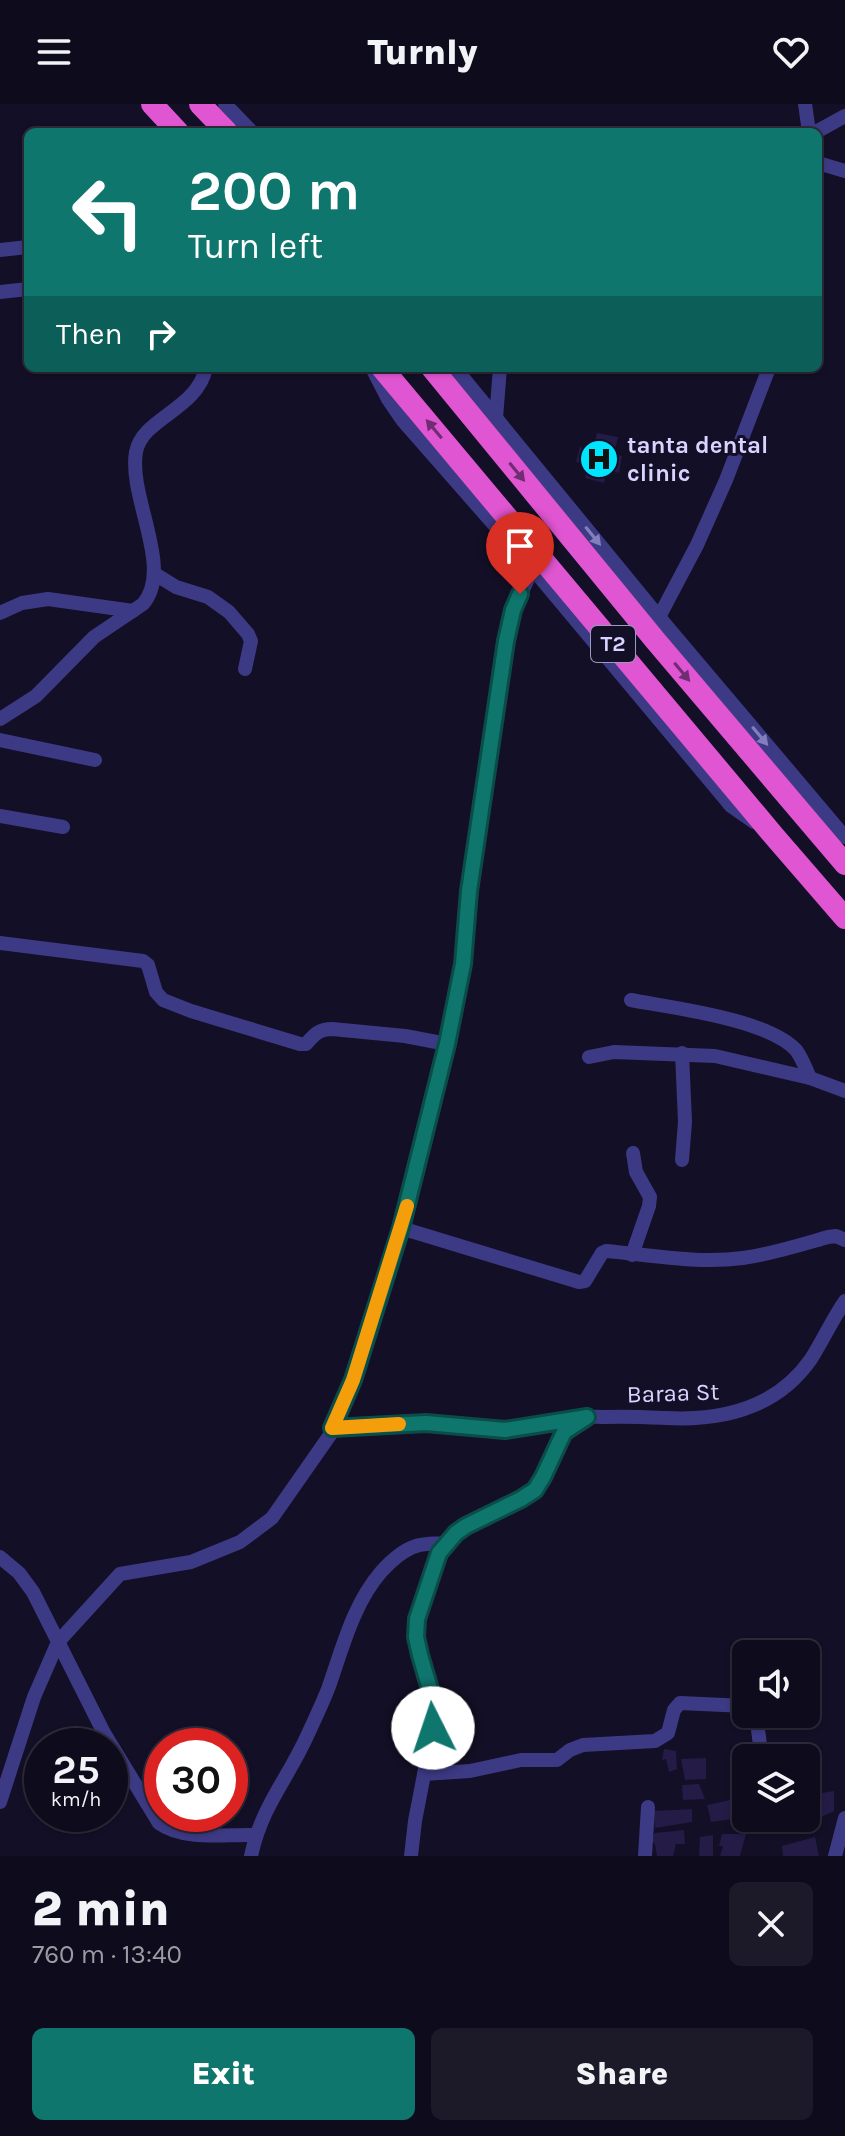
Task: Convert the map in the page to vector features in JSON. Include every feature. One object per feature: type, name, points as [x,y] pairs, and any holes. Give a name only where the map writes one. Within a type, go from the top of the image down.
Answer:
[{"type":"highway","points":[[152,104],[174,128]]},
{"type":"highway","points":[[200,104],[223,128]]},
{"type":"highway","name":"T2","points":[[385,372],[774,836],[843,913]]},
{"type":"highway","name":"T2","points":[[435,372],[655,640],[845,864]]},
{"type":"highway","points":[[774,836],[804,815]]},
{"type":"street","points":[[225,104],[248,128]]},
{"type":"street","points":[[805,104],[808,128]]},
{"type":"street","points":[[822,129],[845,116]]},
{"type":"street","points":[[822,164],[845,171]]},
{"type":"street","points":[[0,250],[24,247]]},
{"type":"street","points":[[0,292],[24,289]]},
{"type":"street","points":[[0,719],[36,696],[83,646],[150,596],[155,574],[139,492],[136,449],[144,434],[194,392],[205,372]]},
{"type":"street","points":[[374,372],[403,421],[533,569],[731,806],[774,836]]},
{"type":"street","points":[[458,372],[845,837]]},
{"type":"street","points":[[496,418],[500,372]]},
{"type":"street","points":[[659,617],[697,545],[726,480],[767,372]]},
{"type":"street","points":[[0,1802],[34,1697],[58,1642],[120,1574],[191,1562],[240,1542],[272,1518],[332,1428],[353,1380],[401,1228],[447,1044],[463,964],[469,891],[506,641],[513,610],[533,569]]},
{"type":"street","points":[[155,574],[176,587],[208,597],[229,612],[251,641],[245,669]]},
{"type":"street","points":[[0,613],[22,603],[48,599],[133,611]]},
{"type":"street","points":[[0,740],[95,760]]},
{"type":"street","points":[[0,816],[63,827]]},
{"type":"street","points":[[0,943],[143,961],[148,965],[156,992],[163,1000],[300,1044],[306,1044],[324,1029],[332,1029],[405,1036],[447,1044]]},
{"type":"street","points":[[631,1000],[733,1020],[781,1039],[800,1056],[810,1078]]},
{"type":"street","points":[[589,1057],[614,1052],[715,1056],[810,1078],[845,1091]]},
{"type":"street","points":[[682,1053],[685,1122],[682,1160]]},
{"type":"street","points":[[632,1255],[650,1197],[636,1172],[633,1153]]},
{"type":"street","points":[[401,1228],[579,1282],[585,1281],[606,1251],[709,1260],[773,1253],[828,1237],[845,1240]]},
{"type":"street","name":"Baraa St","points":[[332,1428],[426,1423],[505,1430],[587,1417],[724,1416],[787,1387],[810,1359],[845,1301]]},
{"type":"street","points":[[411,1856],[433,1728],[432,1696],[416,1637],[417,1619],[439,1553],[466,1526],[535,1490],[564,1432],[587,1417]]},
{"type":"street","points":[[251,1856],[255,1835],[271,1799],[309,1732],[362,1600],[380,1573],[399,1555],[415,1546],[446,1543]]},
{"type":"street","points":[[0,1557],[12,1565],[25,1581],[104,1733],[159,1823],[181,1834],[255,1835]]},
{"type":"street","points":[[424,1774],[470,1771],[521,1760],[557,1760],[583,1745],[655,1741],[668,1733],[674,1710],[680,1703],[732,1705]]},
{"type":"street","points":[[645,1856],[648,1807]]},
{"type":"street","points":[[835,1856],[845,1818]]},
{"type":"building","name":"tanta dental clinic","points":[[597,433],[618,437],[614,454],[622,456],[619,473],[607,470],[604,483],[585,478],[588,464],[576,462],[580,447],[593,450]]},
{"type":"building","points":[[664,1749],[676,1751],[677,1769],[669,1772],[666,1759],[662,1760]]},
{"type":"building","points":[[706,1758],[706,1779],[685,1780],[681,1759]]},
{"type":"building","points":[[699,1784],[705,1799],[683,1800],[682,1785]]},
{"type":"building","points":[[834,1791],[834,1811],[821,1817],[820,1812],[820,1793]]},
{"type":"building","points":[[730,1800],[732,1819],[711,1822],[707,1805]]},
{"type":"building","points":[[692,1809],[692,1822],[655,1828],[653,1811]]},
{"type":"building","points":[[684,1830],[685,1844],[676,1844],[673,1856],[657,1856],[655,1844],[650,1840],[655,1833]]},
{"type":"building","points":[[722,1834],[746,1834],[740,1856],[720,1856]]},
{"type":"building","points":[[713,1835],[713,1856],[699,1856],[700,1837]]},
{"type":"building","points":[[815,1837],[819,1856],[783,1856],[782,1846]]},
{"type":"slow traffic","points":[[399,1424],[332,1428],[353,1380],[407,1206]]},
{"type":"place","name":"tanta dental clinic","points":[[599,459]]},
{"type":"route","points":[[433,1728],[432,1696],[416,1637],[417,1619],[439,1553],[466,1526],[535,1490],[564,1432],[587,1417],[505,1430],[426,1423],[332,1428],[353,1380],[401,1228],[457,1002],[469,891],[506,641],[520,594]]}]
